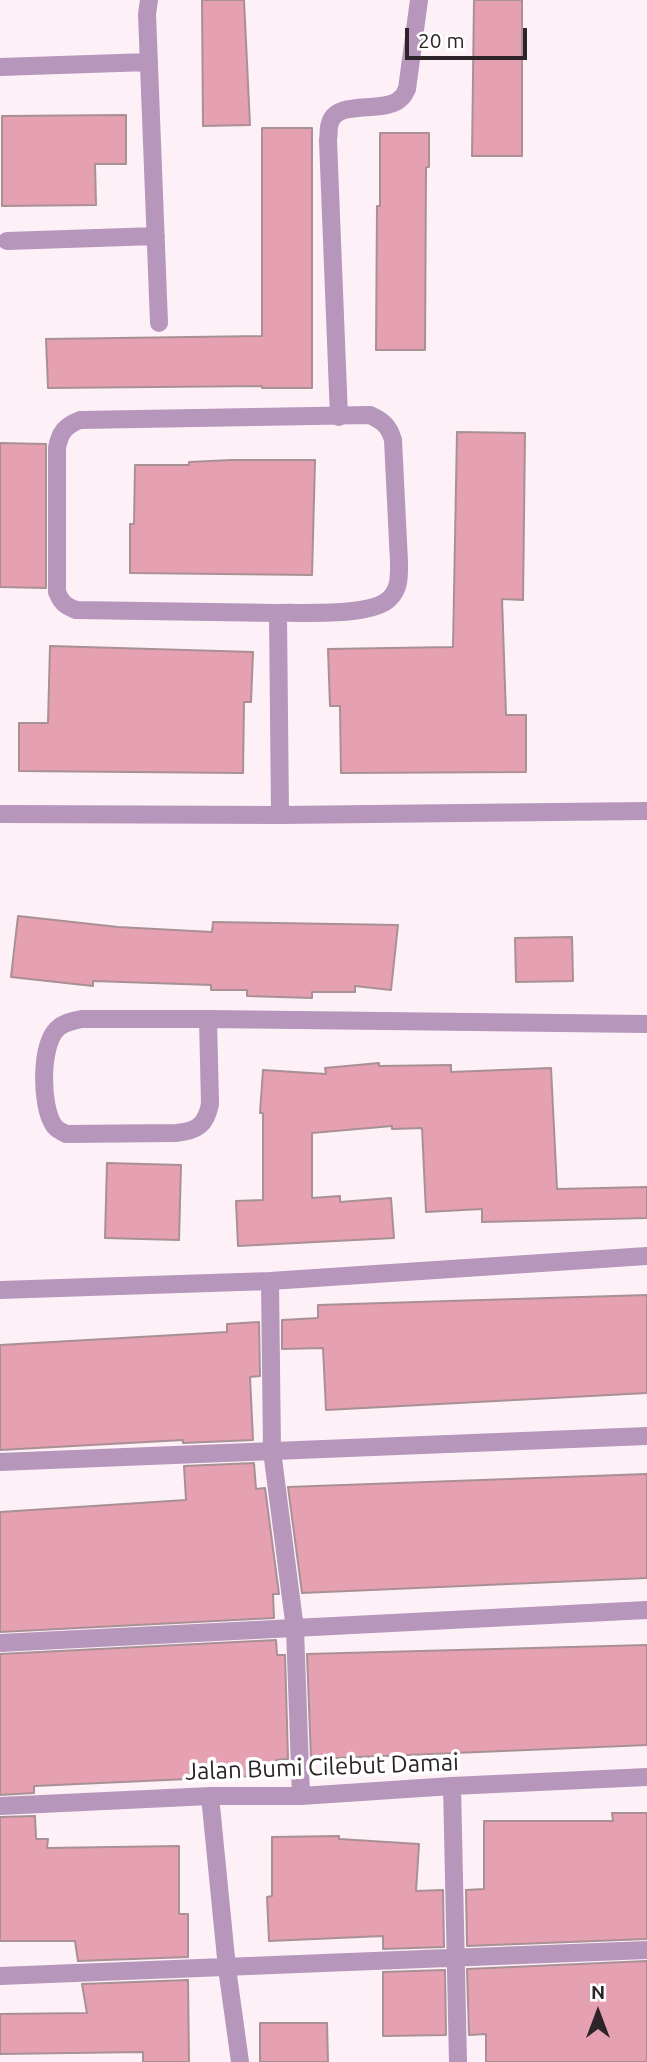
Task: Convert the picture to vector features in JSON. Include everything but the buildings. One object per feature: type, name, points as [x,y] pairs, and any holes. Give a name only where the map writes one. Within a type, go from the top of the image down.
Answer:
[{"type":"street","points":[[149,0],[147,14],[159,323]]},
{"type":"street","points":[[339,417],[328,140],[330,122],[335,114],[341,112],[389,105],[400,100],[407,89],[410,74],[419,0]]},
{"type":"street","points":[[0,67],[149,62]]},
{"type":"street","points":[[7,241],[156,236]]},
{"type":"street","points":[[370,415],[382,421],[390,429],[393,440],[399,562],[396,591],[389,601],[362,610],[278,613],[76,610],[66,607],[57,592],[57,448],[59,435],[67,425],[80,420],[370,415]]},
{"type":"street","points":[[278,613],[280,815]]},
{"type":"street","points":[[0,814],[280,815],[647,811]]},
{"type":"street","points":[[208,1019],[210,1104],[207,1118],[202,1125],[176,1133],[66,1134],[57,1130],[52,1123],[46,1097],[44,1057],[48,1042],[57,1030],[69,1021],[208,1019],[647,1024]]},
{"type":"street","points":[[0,1290],[270,1281],[647,1256]]},
{"type":"street","points":[[270,1281],[272,1451],[295,1629],[301,1796]]},
{"type":"street","points":[[0,1462],[647,1436]]},
{"type":"street","points":[[0,1643],[647,1610]]},
{"type":"street","name":"Jalan Bumi Cilebut Damai","points":[[0,1806],[210,1796],[301,1796],[647,1777]]},
{"type":"street","points":[[452,1786],[458,2062]]},
{"type":"street","points":[[210,1796],[227,1968],[240,2062]]},
{"type":"street","points":[[0,1976],[647,1950]]}]
